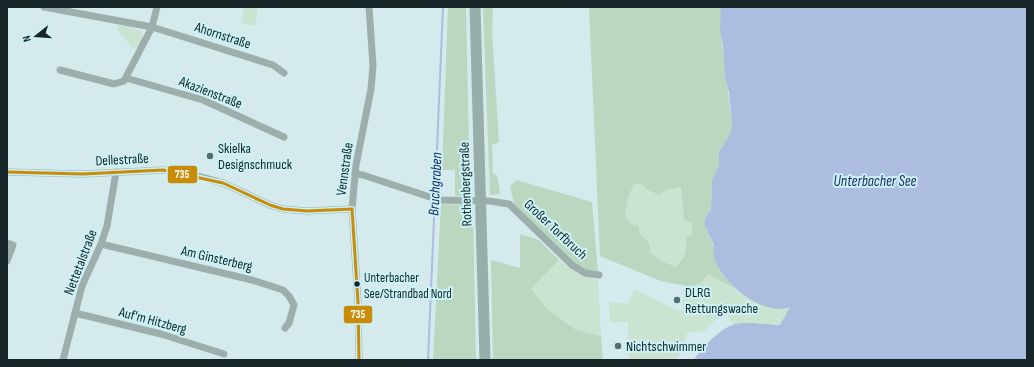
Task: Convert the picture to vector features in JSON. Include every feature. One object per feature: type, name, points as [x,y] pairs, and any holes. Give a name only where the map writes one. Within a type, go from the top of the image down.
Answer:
[{"type":"main road","name":"Rothenbergstraße","points":[[475,7],[485,360]]},
{"type":"street","name":"Ahornstraße","points":[[44,7],[152,27],[274,65],[284,73]]},
{"type":"street","points":[[126,78],[152,27],[157,7]]},
{"type":"street","name":"Vennstraße","points":[[358,360],[358,302],[352,209],[355,174],[371,89],[373,66],[369,7]]},
{"type":"street","name":"Akazienstraße","points":[[60,70],[114,84],[121,82],[126,78],[203,100],[284,137]]},
{"type":"street","name":"Dellestraße","points":[[7,172],[83,174],[163,170],[179,172],[223,183],[270,205],[290,210],[352,209]]},
{"type":"street","name":"Nettetalstraße","points":[[62,360],[82,286],[101,244],[110,212],[116,172]]},
{"type":"street","name":"Großer Torfbruch","points":[[355,174],[439,200],[481,201],[509,204],[572,265],[585,273],[599,275]]},
{"type":"street","points":[[7,261],[12,242]]},
{"type":"street","name":"Am Ginsterberg","points":[[101,244],[252,280],[283,290],[294,305],[289,323],[285,328]]},
{"type":"street","name":"Auf'm Hitzberg","points":[[75,313],[161,334],[224,354]]},
{"type":"green space","points":[[246,7],[258,7],[255,26],[241,23],[244,9]]},
{"type":"green space","points":[[448,7],[466,7],[470,196],[455,196],[455,170],[442,170]]},
{"type":"green space","points":[[483,7],[493,7],[492,33],[499,142],[492,145],[493,174],[497,175],[500,194],[490,195]]},
{"type":"green space","points":[[589,7],[721,7],[721,36],[732,125],[730,134],[719,152],[719,165],[712,180],[711,210],[706,216],[706,229],[712,241],[715,260],[721,273],[735,289],[708,274],[702,282],[691,287],[661,281],[600,256]],"holes":[[[634,184],[641,184],[648,190],[659,195],[666,190],[681,187],[684,220],[692,223],[692,234],[686,237],[685,254],[676,267],[664,262],[650,253],[649,243],[641,235],[637,225],[630,224],[625,216],[628,198]]]},
{"type":"green space","points":[[118,23],[141,31],[143,38],[139,47],[132,48],[117,29]]},
{"type":"green space","points":[[516,180],[592,202],[598,272],[586,271],[573,263],[540,232],[514,204],[510,186]]},
{"type":"green space","points":[[634,184],[641,184],[648,190],[666,190],[681,187],[684,220],[692,223],[692,234],[686,238],[685,254],[677,267],[664,262],[650,253],[651,247],[641,236],[640,230],[630,224],[625,216],[628,198]]},
{"type":"green space","points":[[441,204],[469,205],[473,210],[476,360],[433,360]]},
{"type":"green space","points":[[520,234],[539,240],[559,260],[531,289],[546,308],[576,330],[601,336],[603,360],[493,360],[491,260],[520,268]]},
{"type":"green space","points":[[559,260],[577,272],[598,279],[601,336],[576,330],[546,308],[531,289]]},
{"type":"green space","points":[[708,274],[746,297],[784,309],[790,307],[782,323],[780,325],[734,325],[727,315],[715,320],[704,331],[687,333],[682,351],[676,360],[629,360],[628,322],[610,322],[609,304],[611,302],[627,304],[635,289],[676,310],[683,310],[683,291],[702,282]]},
{"type":"water","name":"Unterbacher See","points":[[721,7],[1027,7],[1027,360],[694,360],[707,344],[725,329],[741,323],[780,325],[790,307],[781,309],[761,305],[742,294],[733,286],[720,270],[715,261],[713,243],[705,226],[705,219],[711,210],[712,180],[719,165],[719,152],[730,134],[732,125],[720,30]]},
{"type":"waterway","name":"Bruchgraben","points":[[428,360],[443,7]]},
{"type":"transit line","name":"735","points":[[7,172],[83,174],[163,170],[223,183],[270,205],[283,209],[307,211],[352,209]]},
{"type":"transit line","name":"735","points":[[352,209],[358,302],[359,360]]},
{"type":"place","name":"Skielka Designschmuck","points":[[210,156]]},
{"type":"place","name":"Unterbacher See/Strandbad Nord","points":[[357,284]]},
{"type":"place","name":"DLRG Rettungswache","points":[[677,300]]},
{"type":"place","name":"Nichtschwimmer","points":[[618,346]]}]
